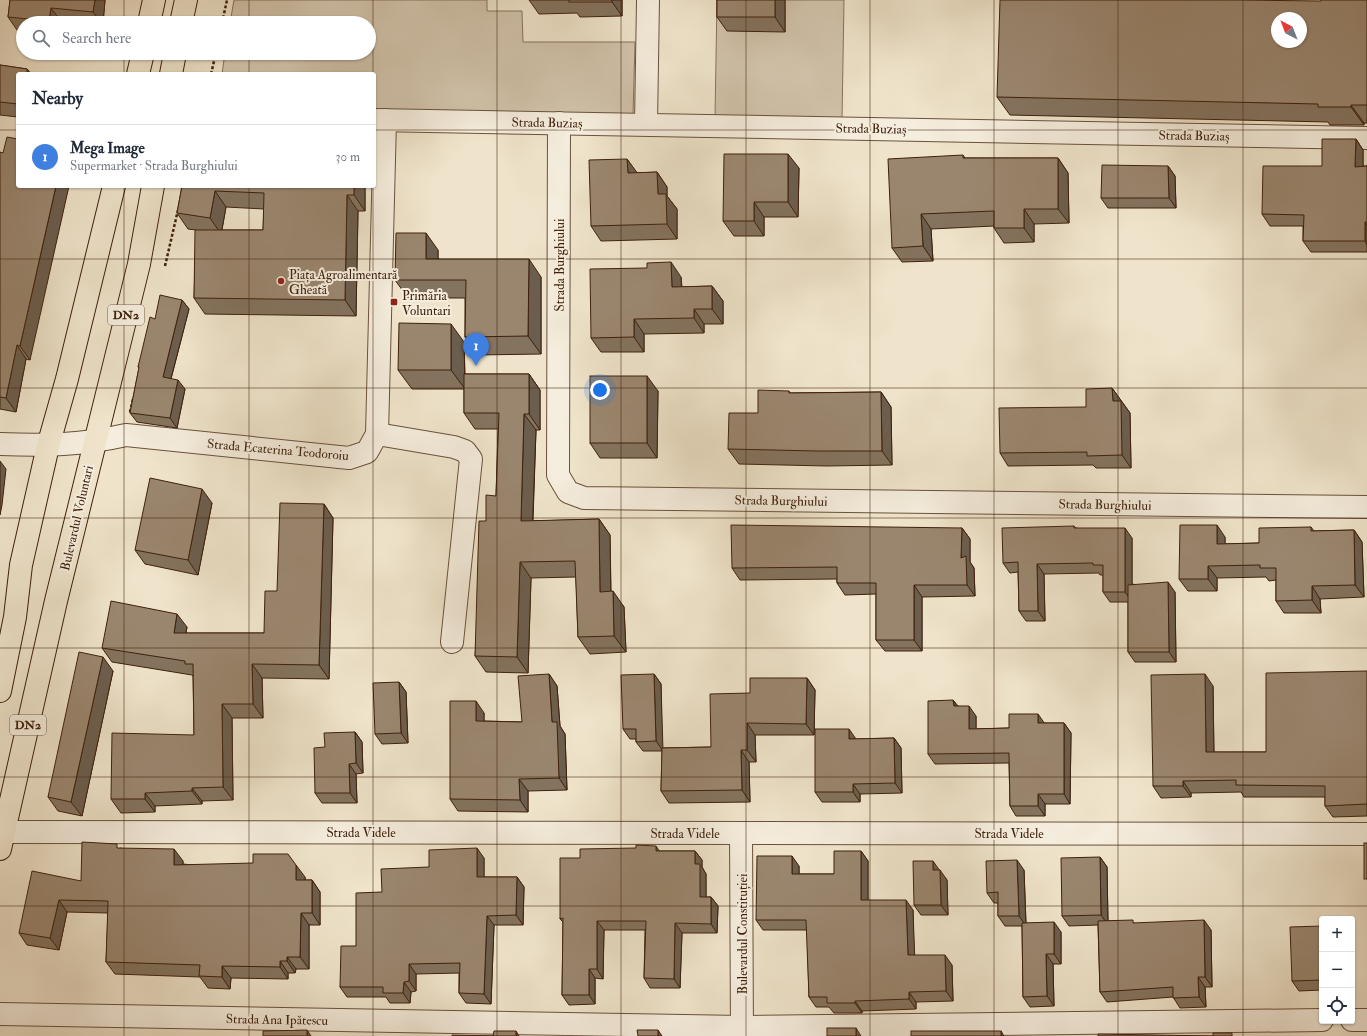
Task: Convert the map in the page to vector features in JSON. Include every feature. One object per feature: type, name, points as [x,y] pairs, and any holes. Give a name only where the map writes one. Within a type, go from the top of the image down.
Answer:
[{"type":"highway","points":[[151,16],[154,0]]},
{"type":"highway","points":[[183,16],[186,0]]},
{"type":"highway","points":[[138,72],[141,60]]},
{"type":"highway","points":[[171,72],[174,60]]},
{"type":"highway","points":[[0,691],[15,617],[21,565],[48,446],[67,379],[114,188]]},
{"type":"highway","name":"Bulevardul Voluntari","points":[[2,840],[94,442],[139,264],[153,188]]},
{"type":"street","points":[[646,124],[648,0]]},
{"type":"street","name":"Strada Buziaș","points":[[380,120],[1367,138]]},
{"type":"street","name":"Strada Ecaterina Teodoroiu","points":[[48,446],[94,442],[126,435],[349,458],[367,452],[377,434],[380,120]]},
{"type":"street","name":"Strada Burghiului","points":[[559,123],[558,475],[568,492],[584,498],[1367,507]]},
{"type":"street","points":[[377,434],[466,450],[471,459],[452,642]]},
{"type":"street","points":[[0,444],[48,446]]},
{"type":"street","name":"Strada Videle","points":[[2,840],[741,833],[1367,834]]},
{"type":"street","name":"Bulevardul Constituției","points":[[741,833],[742,1031]]},
{"type":"street","name":"Strada Ana Ipătescu","points":[[0,1014],[742,1031],[1319,1020]]},
{"type":"street","points":[[1355,1020],[1367,1020]]},
{"type":"path","points":[[224,16],[227,0]]},
{"type":"path","points":[[211,72],[214,60]]},
{"type":"shaded area","points":[[234,0],[487,0],[487,11],[522,11],[523,42],[635,42],[633,115],[376,109],[376,72],[222,72],[224,60],[376,60],[376,16],[231,16]]},
{"type":"shaded area","points":[[717,0],[844,0],[842,120],[715,117]]},
{"type":"building","points":[[10,0],[95,0],[93,12],[51,8],[50,16],[8,17]]},
{"type":"building","points":[[569,0],[612,0],[612,2],[569,2]]},
{"type":"building","points":[[717,0],[775,0],[775,17],[717,17]]},
{"type":"building","points":[[1000,0],[1367,0],[1367,105],[1351,105],[1351,107],[1318,107],[1318,104],[997,97]]},
{"type":"building","points":[[0,65],[27,69],[27,72],[16,72],[16,104],[0,102]]},
{"type":"building","points":[[7,137],[16,139],[16,188],[56,188],[20,346],[17,345],[6,398],[0,397],[0,152],[3,153]]},
{"type":"building","points":[[1322,139],[1356,139],[1355,167],[1367,166],[1367,222],[1365,222],[1365,241],[1303,241],[1304,215],[1262,214],[1263,166],[1322,166]]},
{"type":"building","points":[[724,154],[788,154],[788,202],[754,202],[754,221],[723,221]]},
{"type":"building","points":[[963,155],[963,158],[1058,158],[1058,209],[1024,209],[1024,228],[994,228],[994,211],[921,214],[923,246],[892,248],[888,159]]},
{"type":"building","points":[[627,159],[628,173],[657,172],[658,194],[666,194],[667,224],[591,226],[589,160]]},
{"type":"building","points":[[1102,165],[1168,166],[1169,198],[1101,198]]},
{"type":"building","points":[[182,188],[354,188],[354,195],[347,195],[345,300],[194,298],[195,230],[263,230],[264,193],[215,191],[210,218],[177,213]]},
{"type":"building","points":[[396,233],[426,233],[426,259],[529,259],[528,336],[465,337],[466,280],[395,280]]},
{"type":"building","points":[[671,262],[672,287],[712,286],[712,309],[694,309],[694,318],[634,319],[634,337],[591,338],[590,269],[647,268],[647,263]]},
{"type":"building","points":[[160,295],[182,300],[163,377],[178,380],[170,418],[130,413],[138,367],[150,317],[155,319]]},
{"type":"building","points":[[399,323],[451,324],[451,370],[398,370]]},
{"type":"building","points":[[464,374],[529,374],[529,414],[524,414],[521,521],[599,519],[600,592],[613,591],[614,636],[578,637],[575,561],[520,562],[517,657],[475,656],[479,521],[486,521],[486,495],[496,496],[499,413],[464,413]]},
{"type":"building","points":[[590,376],[647,376],[647,443],[590,443]]},
{"type":"building","points":[[1112,388],[1113,401],[1121,401],[1122,455],[1087,456],[1087,452],[1000,453],[999,408],[1086,407],[1086,389]]},
{"type":"building","points":[[758,390],[789,391],[789,393],[881,392],[882,451],[728,449],[729,413],[758,413]]},
{"type":"building","points":[[150,478],[202,489],[188,560],[135,550]]},
{"type":"building","points":[[280,503],[324,504],[319,665],[252,664],[253,704],[222,704],[223,787],[192,788],[192,791],[145,793],[145,799],[111,799],[112,733],[194,735],[193,664],[185,664],[185,661],[102,648],[111,601],[177,614],[174,633],[264,633],[265,591],[277,591]]},
{"type":"building","points":[[731,525],[962,528],[961,558],[966,556],[967,585],[914,585],[914,640],[876,640],[876,583],[837,583],[837,567],[732,568]]},
{"type":"building","points":[[1180,525],[1217,525],[1217,544],[1259,543],[1259,528],[1311,527],[1311,531],[1354,530],[1355,585],[1312,586],[1312,600],[1276,601],[1276,568],[1260,568],[1260,565],[1208,566],[1208,579],[1179,579]]},
{"type":"building","points":[[1074,526],[1074,528],[1125,528],[1125,592],[1103,592],[1103,565],[1093,565],[1093,563],[1037,564],[1038,611],[1019,611],[1018,562],[1003,563],[1002,528]]},
{"type":"building","points":[[1168,582],[1169,652],[1128,652],[1128,585]]},
{"type":"building","points":[[79,652],[103,657],[71,802],[48,797]]},
{"type":"building","points":[[1367,671],[1367,804],[1325,806],[1325,786],[1236,785],[1236,780],[1183,781],[1183,786],[1153,786],[1151,675],[1205,674],[1206,752],[1266,752],[1266,673]]},
{"type":"building","points":[[549,674],[552,722],[557,722],[559,778],[519,779],[520,800],[450,799],[450,701],[476,701],[476,721],[522,722],[518,676]]},
{"type":"building","points":[[654,674],[656,741],[636,742],[636,729],[623,729],[621,675]]},
{"type":"building","points":[[750,678],[807,678],[806,724],[747,723],[747,750],[741,750],[742,790],[661,791],[662,748],[711,747],[710,694],[750,693]]},
{"type":"building","points":[[399,682],[401,733],[375,734],[373,683]]},
{"type":"building","points":[[953,700],[954,706],[969,706],[969,729],[1009,728],[1009,714],[1038,714],[1038,723],[1064,723],[1064,794],[1038,794],[1038,806],[1010,806],[1009,753],[928,754],[928,701]]},
{"type":"building","points":[[815,729],[849,729],[849,739],[894,738],[895,783],[853,784],[853,792],[815,792]]},
{"type":"building","points":[[355,732],[356,763],[349,764],[350,793],[315,793],[314,748],[325,747],[324,733]]},
{"type":"building","points":[[82,842],[117,844],[117,848],[174,849],[174,865],[253,863],[253,854],[288,854],[296,865],[296,880],[312,880],[312,913],[301,913],[300,957],[287,957],[287,961],[280,961],[280,967],[222,966],[222,977],[199,976],[200,965],[106,962],[108,901],[59,900],[50,938],[19,933],[32,871],[81,881]]},
{"type":"building","points":[[1364,843],[1367,843],[1367,879],[1364,879]]},
{"type":"building","points":[[636,845],[656,846],[656,851],[695,851],[695,864],[700,864],[700,897],[711,897],[711,924],[675,923],[674,979],[644,978],[646,921],[597,921],[597,969],[589,969],[589,995],[562,995],[563,918],[560,919],[560,858],[580,858],[580,849],[636,848]]},
{"type":"building","points":[[477,848],[477,877],[517,877],[516,915],[487,916],[484,994],[459,993],[460,963],[409,964],[409,981],[404,982],[403,993],[383,993],[383,987],[340,987],[341,946],[356,946],[356,893],[382,892],[381,869],[429,867],[429,850]]},
{"type":"building","points":[[834,851],[861,851],[861,900],[906,900],[908,955],[945,955],[946,991],[909,992],[909,999],[855,1001],[855,1003],[827,1003],[827,997],[809,997],[806,920],[756,920],[757,856],[792,856],[792,874],[834,874]]},
{"type":"building","points":[[1100,857],[1101,915],[1062,916],[1061,858]]},
{"type":"building","points":[[1017,860],[1019,916],[998,916],[998,892],[987,893],[986,861]]},
{"type":"building","points":[[913,861],[933,861],[933,870],[940,870],[941,905],[914,905]]},
{"type":"building","points":[[1133,920],[1133,923],[1204,920],[1205,977],[1198,977],[1199,997],[1173,998],[1173,987],[1100,992],[1098,921]]},
{"type":"building","points":[[1054,922],[1054,954],[1046,954],[1047,996],[1023,997],[1022,923]]},
{"type":"building","points":[[1319,926],[1319,980],[1292,981],[1290,927]]},
{"type":"building","points":[[827,1028],[856,1028],[856,1036],[827,1036]]},
{"type":"building","points":[[307,1030],[307,1036],[263,1036],[263,1031]]},
{"type":"building","points":[[637,1030],[658,1030],[658,1036],[638,1036]]},
{"type":"building","points":[[494,1031],[516,1031],[516,1036],[493,1036]]},
{"type":"building","points":[[911,1031],[1001,1031],[1001,1036],[911,1036]]},
{"type":"building","points":[[1213,1033],[1232,1033],[1232,1036],[1213,1036]]},
{"type":"building","points":[[1098,1034],[1213,1036],[1098,1036]]},
{"type":"building","points":[[452,1035],[493,1036],[452,1036]]},
{"type":"place","name":"Piața Agroalimentară Gheată","points":[[281,281]]},
{"type":"place","name":"Primăria Voluntari","points":[[394,302]]},
{"type":"place","name":"Mega Image","points":[[476,366]]}]
